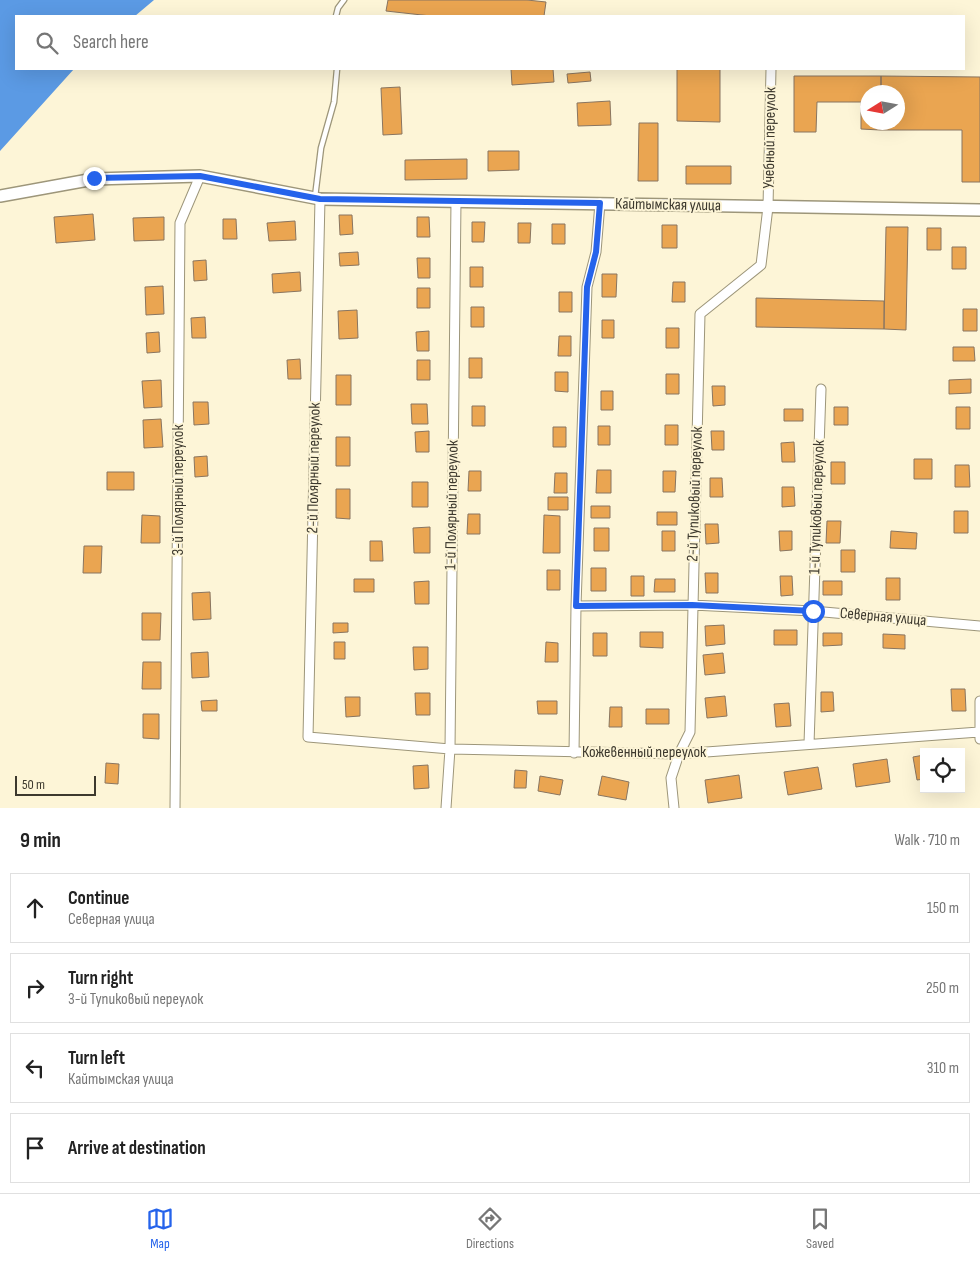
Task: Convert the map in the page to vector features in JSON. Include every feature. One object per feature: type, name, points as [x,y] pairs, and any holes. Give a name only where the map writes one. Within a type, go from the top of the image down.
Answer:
[{"type":"street","name":"Учебный переулок","points":[[768,206],[771,70]]},
{"type":"street","name":"Кайтымская улица","points":[[0,196],[94,178],[200,176],[317,198],[980,210]]},
{"type":"street","name":"3-й Полярный переулок","points":[[175,808],[180,223],[200,176]]},
{"type":"street","name":"2-й Полярный переулок","points":[[308,737],[317,198]]},
{"type":"street","name":"1-й Полярный переулок","points":[[446,808],[450,748],[456,201]]},
{"type":"street","points":[[574,753],[576,606],[587,287],[596,252],[600,203]]},
{"type":"street","name":"2-й Тупиковый переулок","points":[[674,808],[671,778],[679,754],[690,732],[700,314],[762,265],[768,206]]},
{"type":"street","name":"1-й Тупиковый переулок","points":[[809,744],[820,389]]},
{"type":"street","name":"Северная улица","points":[[576,606],[692,605],[813,611],[980,626]]},
{"type":"street","name":"Кожевенный переулок","points":[[308,737],[450,748],[574,753],[679,754],[809,744],[980,736],[980,701]]},
{"type":"lane","points":[[336,15],[338,8],[344,0]]},
{"type":"lane","points":[[317,198],[321,148],[334,102],[338,70]]},
{"type":"water","points":[[0,0],[154,0],[136,15],[15,15],[15,70],[73,70],[0,151]]},
{"type":"building","points":[[388,0],[527,0],[546,2],[544,15],[422,15],[386,11]]},
{"type":"building","points":[[511,70],[553,70],[554,82],[512,85]]},
{"type":"building","points":[[677,70],[720,70],[720,122],[677,121]]},
{"type":"building","points":[[590,72],[591,81],[568,83],[567,74]]},
{"type":"building","points":[[794,76],[881,76],[881,85],[860,85],[860,102],[817,102],[816,132],[794,132]]},
{"type":"building","points":[[881,76],[980,77],[980,182],[962,182],[962,130],[905,130],[905,85],[881,85]]},
{"type":"building","points":[[400,87],[402,134],[383,135],[381,88]]},
{"type":"building","points":[[610,101],[611,125],[578,126],[577,103]]},
{"type":"building","points":[[639,123],[658,123],[658,181],[638,181]]},
{"type":"building","points":[[488,151],[519,151],[519,170],[488,171]]},
{"type":"building","points":[[467,159],[467,179],[405,180],[405,160]]},
{"type":"building","points":[[686,166],[731,166],[731,184],[686,184]]},
{"type":"building","points":[[93,214],[95,240],[56,243],[54,217]]},
{"type":"building","points":[[339,215],[352,215],[353,234],[340,235]]},
{"type":"building","points":[[164,217],[164,240],[134,241],[133,218]]},
{"type":"building","points":[[417,217],[429,217],[430,237],[417,237]]},
{"type":"building","points":[[223,219],[236,219],[237,239],[223,239]]},
{"type":"building","points":[[295,221],[296,240],[269,241],[267,223]]},
{"type":"building","points":[[472,222],[485,222],[484,242],[472,242]]},
{"type":"building","points":[[518,223],[531,223],[530,243],[518,243]]},
{"type":"building","points":[[552,224],[565,224],[565,244],[552,244]]},
{"type":"building","points":[[662,225],[677,225],[677,248],[662,248]]},
{"type":"building","points":[[886,227],[908,227],[906,330],[884,329]]},
{"type":"building","points":[[927,228],[941,228],[941,250],[927,250]]},
{"type":"building","points":[[952,247],[966,247],[966,269],[952,269]]},
{"type":"building","points":[[358,252],[359,265],[340,266],[339,253]]},
{"type":"building","points":[[417,258],[430,258],[430,278],[418,278]]},
{"type":"building","points":[[206,260],[207,280],[194,281],[193,261]]},
{"type":"building","points":[[470,267],[483,267],[483,287],[470,287]]},
{"type":"building","points":[[300,272],[301,291],[273,293],[272,274]]},
{"type":"building","points":[[602,274],[617,274],[616,297],[602,297]]},
{"type":"building","points":[[673,282],[685,282],[685,302],[672,302]]},
{"type":"building","points":[[163,286],[164,314],[146,315],[145,287]]},
{"type":"building","points":[[417,288],[430,288],[430,308],[417,308]]},
{"type":"building","points":[[559,292],[572,292],[572,312],[559,312]]},
{"type":"building","points":[[756,298],[884,301],[884,329],[756,327]]},
{"type":"building","points":[[471,307],[484,307],[484,327],[471,327]]},
{"type":"building","points":[[963,309],[977,309],[977,331],[963,331]]},
{"type":"building","points":[[357,310],[358,338],[339,339],[338,311]]},
{"type":"building","points":[[205,317],[206,338],[192,338],[191,318]]},
{"type":"building","points":[[602,320],[614,320],[614,338],[602,338]]},
{"type":"building","points":[[666,328],[679,328],[679,348],[666,348]]},
{"type":"building","points":[[429,331],[429,351],[417,351],[416,332]]},
{"type":"building","points":[[159,332],[160,352],[147,353],[146,333]]},
{"type":"building","points":[[559,336],[571,336],[571,356],[558,356]]},
{"type":"building","points":[[953,347],[974,347],[975,361],[953,361]]},
{"type":"building","points":[[469,358],[482,358],[482,378],[469,378]]},
{"type":"building","points":[[300,359],[301,379],[288,379],[287,360]]},
{"type":"building","points":[[417,360],[430,360],[430,380],[417,380]]},
{"type":"building","points":[[555,372],[568,372],[568,392],[555,391]]},
{"type":"building","points":[[666,374],[679,374],[679,394],[666,394]]},
{"type":"building","points":[[336,375],[351,375],[351,405],[336,405]]},
{"type":"building","points":[[971,379],[971,393],[949,394],[949,380]]},
{"type":"building","points":[[161,380],[162,407],[144,408],[142,381]]},
{"type":"building","points":[[712,386],[725,386],[725,405],[713,406]]},
{"type":"building","points":[[601,391],[613,391],[613,410],[601,410]]},
{"type":"building","points":[[193,402],[208,402],[209,424],[194,425]]},
{"type":"building","points":[[411,404],[427,404],[428,424],[412,424]]},
{"type":"building","points":[[472,406],[485,406],[485,426],[472,426]]},
{"type":"building","points":[[834,407],[848,407],[848,425],[834,425]]},
{"type":"building","points":[[956,407],[970,407],[970,429],[956,429]]},
{"type":"building","points":[[784,409],[803,409],[803,421],[784,421]]},
{"type":"building","points":[[161,419],[163,447],[144,448],[143,420]]},
{"type":"building","points":[[665,425],[678,425],[678,445],[665,445]]},
{"type":"building","points":[[598,426],[610,426],[610,445],[598,445]]},
{"type":"building","points":[[553,427],[566,427],[566,447],[553,447]]},
{"type":"building","points":[[429,431],[429,452],[416,452],[415,432]]},
{"type":"building","points":[[711,431],[724,431],[724,450],[712,450]]},
{"type":"building","points":[[336,437],[350,437],[350,466],[336,466]]},
{"type":"building","points":[[794,442],[795,462],[782,462],[781,443]]},
{"type":"building","points":[[207,456],[208,476],[195,477],[194,457]]},
{"type":"building","points":[[914,459],[932,459],[932,479],[914,479]]},
{"type":"building","points":[[831,462],[845,462],[845,484],[831,484]]},
{"type":"building","points":[[955,465],[969,465],[970,487],[955,487]]},
{"type":"building","points":[[597,470],[611,470],[611,493],[596,493]]},
{"type":"building","points":[[469,471],[481,471],[481,491],[468,491]]},
{"type":"building","points":[[663,471],[676,471],[675,492],[663,492]]},
{"type":"building","points":[[107,472],[134,472],[134,490],[107,490]]},
{"type":"building","points":[[555,473],[567,473],[567,493],[554,493]]},
{"type":"building","points":[[710,478],[722,478],[723,497],[710,497]]},
{"type":"building","points":[[412,482],[428,482],[428,507],[412,507]]},
{"type":"building","points":[[782,487],[794,487],[795,506],[782,507]]},
{"type":"building","points":[[336,489],[350,489],[350,519],[336,518]]},
{"type":"building","points":[[548,497],[568,497],[568,510],[548,510]]},
{"type":"building","points":[[591,506],[610,506],[610,518],[591,518]]},
{"type":"building","points":[[954,511],[968,511],[968,533],[954,533]]},
{"type":"building","points":[[657,512],[677,512],[677,525],[657,525]]},
{"type":"building","points":[[468,514],[480,514],[480,534],[467,534]]},
{"type":"building","points":[[142,515],[160,516],[160,543],[141,543]]},
{"type":"building","points":[[544,515],[560,516],[560,553],[543,553]]},
{"type":"building","points":[[827,521],[841,521],[840,543],[826,543]]},
{"type":"building","points":[[705,524],[718,524],[719,543],[706,544]]},
{"type":"building","points":[[430,527],[430,553],[414,553],[413,528]]},
{"type":"building","points":[[594,528],[609,528],[609,551],[594,551]]},
{"type":"building","points":[[662,531],[675,531],[675,551],[662,551]]},
{"type":"building","points":[[779,531],[792,531],[792,550],[780,551]]},
{"type":"building","points":[[891,531],[917,533],[916,549],[890,548]]},
{"type":"building","points":[[370,541],[382,541],[383,561],[370,561]]},
{"type":"building","points":[[84,546],[102,546],[101,573],[83,573]]},
{"type":"building","points":[[841,550],[855,550],[855,572],[841,572]]},
{"type":"building","points":[[591,568],[606,568],[606,591],[591,591]]},
{"type":"building","points":[[547,570],[560,570],[560,590],[547,590]]},
{"type":"building","points":[[705,573],[718,573],[718,593],[706,593]]},
{"type":"building","points":[[631,576],[644,576],[644,596],[631,596]]},
{"type":"building","points":[[780,576],[792,576],[793,595],[781,596]]},
{"type":"building","points":[[886,578],[900,578],[900,600],[886,600]]},
{"type":"building","points":[[354,579],[374,579],[374,592],[354,592]]},
{"type":"building","points":[[655,579],[675,579],[675,592],[654,592]]},
{"type":"building","points":[[429,581],[429,604],[415,604],[414,582]]},
{"type":"building","points":[[823,581],[842,581],[842,595],[823,595]]},
{"type":"building","points":[[210,592],[211,619],[193,620],[192,593]]},
{"type":"building","points":[[142,613],[161,613],[160,640],[142,640]]},
{"type":"building","points":[[333,623],[348,623],[348,632],[333,633]]},
{"type":"building","points":[[724,625],[725,644],[706,646],[705,626]]},
{"type":"building","points":[[774,630],[797,630],[797,645],[774,645]]},
{"type":"building","points":[[640,632],[663,632],[663,648],[640,647]]},
{"type":"building","points":[[593,633],[607,633],[607,656],[593,656]]},
{"type":"building","points":[[823,633],[842,633],[842,645],[823,646]]},
{"type":"building","points":[[883,634],[905,635],[905,649],[883,648]]},
{"type":"building","points":[[334,642],[345,642],[345,659],[334,659]]},
{"type":"building","points":[[546,642],[558,643],[558,662],[545,662]]},
{"type":"building","points":[[413,647],[428,647],[428,669],[414,670]]},
{"type":"building","points":[[208,652],[209,677],[192,678],[191,653]]},
{"type":"building","points":[[723,653],[725,673],[705,675],[703,655]]},
{"type":"building","points":[[143,662],[161,662],[161,689],[142,689]]},
{"type":"building","points":[[951,689],[965,689],[966,711],[952,711]]},
{"type":"building","points":[[821,692],[833,692],[834,711],[821,712]]},
{"type":"building","points":[[415,693],[430,693],[430,715],[416,715]]},
{"type":"building","points":[[725,696],[727,716],[707,718],[705,698]]},
{"type":"building","points":[[345,697],[360,697],[360,716],[346,717]]},
{"type":"building","points":[[217,700],[217,711],[202,711],[201,701]]},
{"type":"building","points":[[537,701],[557,701],[557,714],[538,714]]},
{"type":"building","points":[[789,703],[791,726],[776,727],[774,704]]},
{"type":"building","points":[[610,707],[622,707],[622,727],[609,727]]},
{"type":"building","points":[[646,709],[669,709],[669,724],[646,724]]},
{"type":"building","points":[[143,714],[159,714],[159,739],[143,738]]},
{"type":"building","points":[[920,756],[920,780],[917,780],[913,757]]},
{"type":"building","points":[[887,759],[890,782],[856,787],[853,764]]},
{"type":"building","points":[[106,763],[119,764],[118,784],[105,783]]},
{"type":"building","points":[[428,765],[429,788],[414,789],[413,766]]},
{"type":"building","points":[[818,767],[822,789],[788,795],[784,772]]},
{"type":"building","points":[[515,770],[527,771],[526,788],[514,788]]},
{"type":"building","points":[[739,775],[742,798],[708,803],[705,780]]},
{"type":"building","points":[[540,776],[563,780],[560,795],[538,791]]},
{"type":"building","points":[[602,776],[629,782],[626,800],[598,795]]},
{"type":"route","points":[[94,178],[200,176],[320,199],[600,203],[596,252],[587,287],[576,606],[692,605],[813,611]]}]
